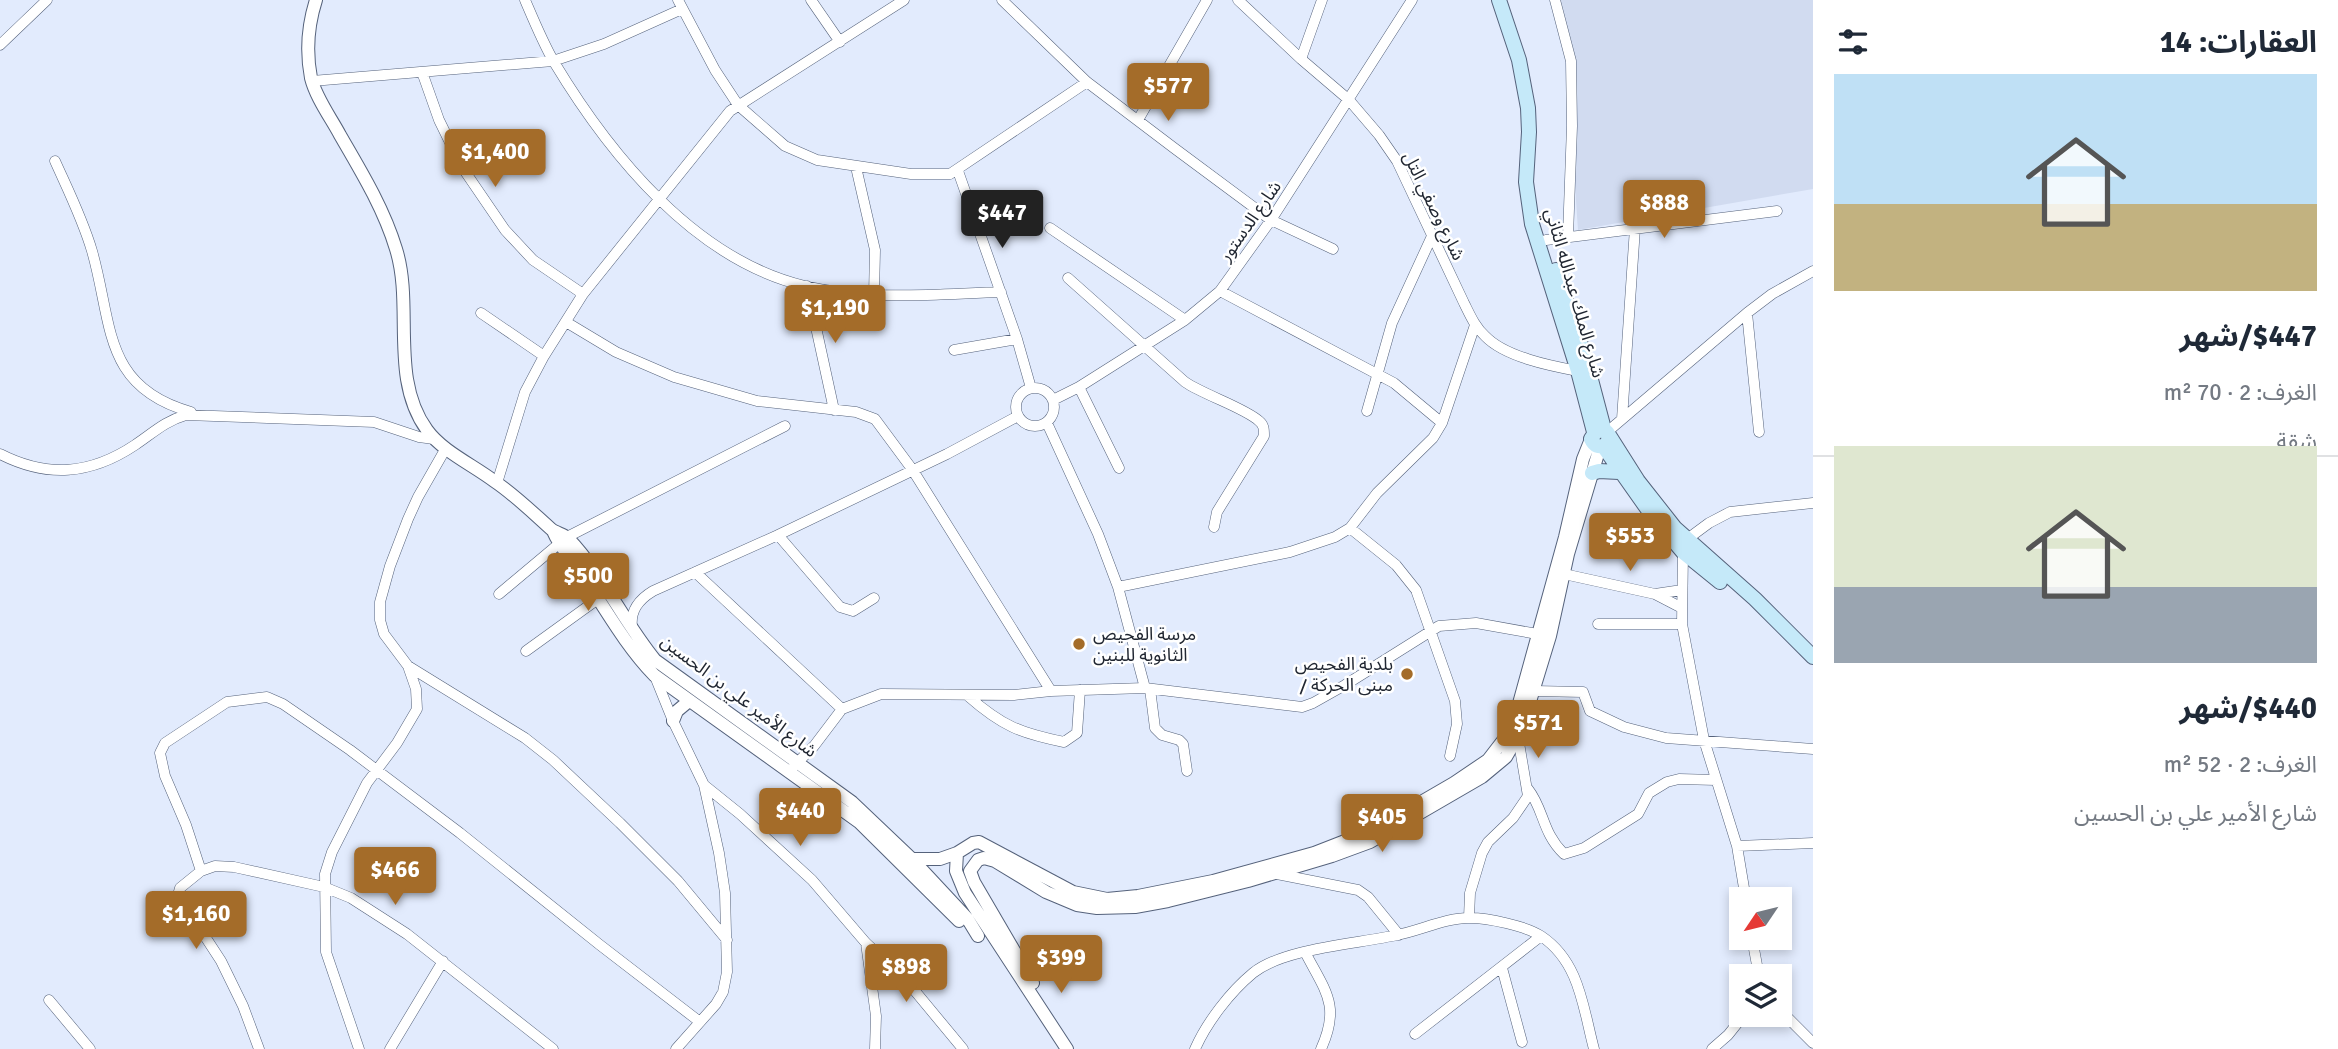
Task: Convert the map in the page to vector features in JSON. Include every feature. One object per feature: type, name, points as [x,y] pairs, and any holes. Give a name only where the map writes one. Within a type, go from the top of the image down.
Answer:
[{"type":"main road","name":"شارع الملك عبدالله الثاني","points":[[1499,0],[1520,60],[1528,108],[1526,182],[1532,224],[1601,438],[1619,472],[1685,546],[1813,667]]},
{"type":"main road","name":"شارع الملك عبدالله الثاني","points":[[1509,0],[1526,58],[1535,104],[1536,199],[1546,240],[1581,346],[1601,438],[1651,498],[1685,546],[1755,599],[1813,657]]},
{"type":"main road","points":[[1592,473],[1619,472]]},
{"type":"street","points":[[0,45],[47,0]]},
{"type":"street","name":"شارع الأمير علي بن الحسين","points":[[316,0],[310,19],[308,58],[312,81],[367,183],[396,248],[403,288],[402,319],[408,383],[425,428],[434,439],[497,482],[560,537],[594,573],[633,633],[655,660],[859,822],[954,916],[1013,960],[1077,1049]]},
{"type":"street","points":[[525,0],[553,61],[608,140],[658,200],[723,250],[755,268],[807,286],[874,295],[1001,292]]},
{"type":"street","points":[[811,0],[840,42]]},
{"type":"street","points":[[497,482],[525,393],[544,356],[583,294],[730,111],[904,0]]},
{"type":"street","points":[[1138,120],[1208,0]]},
{"type":"street","name":"شارع وصفي التل","points":[[1238,0],[1301,60],[1349,100],[1379,135],[1397,161],[1475,325],[1490,341],[1506,350],[1550,366],[1578,371]]},
{"type":"street","points":[[1301,60],[1322,0]]},
{"type":"street","name":"شارع الدستور","points":[[1053,400],[1079,387],[1185,320],[1220,291],[1271,220],[1412,0]]},
{"type":"street","points":[[1555,0],[1571,61],[1572,126],[1568,236]]},
{"type":"street","points":[[1007,2],[1087,82],[1271,220],[1333,249]]},
{"type":"street","points":[[312,81],[553,61],[604,44],[680,4],[715,70],[738,105],[785,146],[817,160],[929,176],[958,171],[1087,82]]},
{"type":"street","points":[[422,72],[439,120],[462,167],[505,230],[533,260],[583,294]]},
{"type":"street","points":[[55,161],[92,251],[114,349],[141,388],[157,401],[202,415]]},
{"type":"street","points":[[856,167],[875,250],[874,295]]},
{"type":"street","points":[[958,171],[1017,339],[1031,388]]},
{"type":"street","points":[[1546,240],[1777,211]]},
{"type":"street","points":[[1049,228],[1185,320]]},
{"type":"street","points":[[1622,418],[1635,228]]},
{"type":"street","points":[[1367,411],[1392,323],[1432,236]]},
{"type":"street","points":[[912,859],[940,859],[973,843],[986,844],[1065,888],[1083,895],[1107,899],[1277,874],[1370,842],[1452,796],[1494,768],[1506,757],[1518,737],[1534,691],[1583,460],[1622,418],[1747,313],[1813,271]]},
{"type":"street","points":[[1068,278],[1185,382],[1257,418],[1264,428],[1264,436],[1217,512],[1214,527]]},
{"type":"street","points":[[807,286],[834,410]]},
{"type":"street","points":[[1220,291],[1378,373],[1442,422]]},
{"type":"street","points":[[481,313],[544,356]]},
{"type":"street","points":[[1747,313],[1759,432]]},
{"type":"street","points":[[566,322],[616,352],[674,377],[757,401],[867,414],[875,419],[912,469],[1051,691]]},
{"type":"street","points":[[1118,587],[1290,552],[1335,537],[1350,528],[1402,467],[1424,449],[1442,422],[1475,325]]},
{"type":"street","points":[[954,351],[1017,339]]},
{"type":"street","points":[[1079,387],[1119,468]]},
{"type":"street","points":[[1031,388],[1044,390],[1053,400],[1054,409],[1046,423],[1031,426],[1018,416],[1017,399],[1031,388]]},
{"type":"street","points":[[0,454],[29,467],[45,470],[81,468],[116,456],[168,421],[186,415],[374,422],[419,437],[434,439]]},
{"type":"street","points":[[633,633],[633,610],[645,596],[778,536],[947,454],[1018,416]]},
{"type":"street","points":[[1046,423],[1098,534],[1118,587],[1148,689],[1155,728],[1162,735],[1179,740],[1182,744],[1187,771]]},
{"type":"street","points":[[499,594],[560,537],[785,426]]},
{"type":"street","points":[[1013,960],[974,882],[971,867],[978,860],[984,858],[995,861],[1046,892],[1077,905],[1097,908],[1136,907],[1168,901],[1247,877],[1373,830],[1488,760],[1505,738],[1544,635],[1564,574],[1601,438]]},
{"type":"street","points":[[359,1049],[326,952],[325,874],[332,852],[367,783],[397,743],[417,709],[416,689],[408,666],[384,634],[380,620],[380,602],[408,519],[446,447]]},
{"type":"street","points":[[1744,887],[1737,846],[1704,740],[1682,624],[1685,546],[1709,523],[1730,512],[1813,503]]},
{"type":"street","points":[[1350,528],[1408,577],[1416,590],[1457,712],[1450,756]]},
{"type":"street","points":[[778,536],[839,607],[853,611],[874,598]]},
{"type":"street","name":"شارع الأمير علي بن الحسين","points":[[560,537],[637,657],[654,675],[689,701],[852,802],[912,859],[967,918],[978,936]]},
{"type":"street","points":[[695,572],[842,709]]},
{"type":"street","points":[[1564,574],[1655,594],[1682,608]]},
{"type":"street","points":[[1655,594],[1682,590]]},
{"type":"street","points":[[526,651],[598,599]]},
{"type":"street","points":[[793,767],[814,746],[842,709],[881,694],[1014,695],[1051,691],[1148,689],[1302,707],[1313,704],[1446,624],[1466,623],[1544,635]]},
{"type":"street","points":[[1598,624],[1682,624]]},
{"type":"street","points":[[655,660],[654,675],[704,785],[725,893],[727,972],[723,992],[716,1004],[676,1049]]},
{"type":"street","points":[[408,666],[525,737],[553,760],[678,881],[727,940]]},
{"type":"street","points":[[968,695],[991,716],[1026,734],[1064,742],[1077,733],[1080,690]]},
{"type":"street","points":[[1534,691],[1583,692],[1590,711],[1624,727],[1665,738],[1813,749]]},
{"type":"street","points":[[201,871],[186,825],[165,776],[160,753],[165,743],[174,736],[227,702],[267,697],[283,704],[376,769],[700,1022]]},
{"type":"street","points":[[673,721],[677,711],[689,701]]},
{"type":"street","points":[[1469,918],[1470,893],[1482,853],[1488,842],[1519,811],[1528,796],[1518,737]]},
{"type":"street","points":[[1528,789],[1550,839],[1563,854],[1584,848],[1638,814],[1649,793],[1667,782],[1679,779],[1716,780]]},
{"type":"street","points":[[704,785],[813,880],[866,943],[905,979],[960,1047]]},
{"type":"street","points":[[1737,846],[1813,842]]},
{"type":"street","points":[[957,853],[958,878],[1013,960]]},
{"type":"street","points":[[259,1049],[243,1006],[221,961],[178,895],[180,888],[201,871],[215,866],[234,867],[324,887],[351,898],[443,961],[553,1049]]},
{"type":"street","points":[[1277,874],[1358,890],[1368,897],[1398,935]]},
{"type":"street","points":[[1198,1048],[1221,1007],[1253,973],[1279,959],[1469,918],[1520,926],[1541,936],[1558,951],[1572,968],[1594,1049]]},
{"type":"street","points":[[1415,1034],[1541,936]]},
{"type":"street","points":[[866,943],[876,1016],[875,1049]]},
{"type":"street","points":[[1305,952],[1331,1006],[1330,1031],[1321,1049]]},
{"type":"street","name":"شارع الأمير علي بن الحسين","points":[[1013,960],[1067,1049]]},
{"type":"street","points":[[390,1049],[443,961]]},
{"type":"street","points":[[1502,968],[1522,1042]]},
{"type":"street","points":[[48,1000],[90,1049]]},
{"type":"street","points":[[1792,1022],[1813,1043]]},
{"type":"street","points":[[1712,1049],[1734,1027]]},
{"type":"shaded area","points":[[1559,0],[1813,0],[1813,189],[1578,230],[1568,84],[1571,40]]},
{"type":"place","name":"مرسة الفحيص الثانوية للبنين","points":[[1079,644]]},
{"type":"place","name":"بلدية الفحيص / مبنى الحركة","points":[[1407,674]]}]
